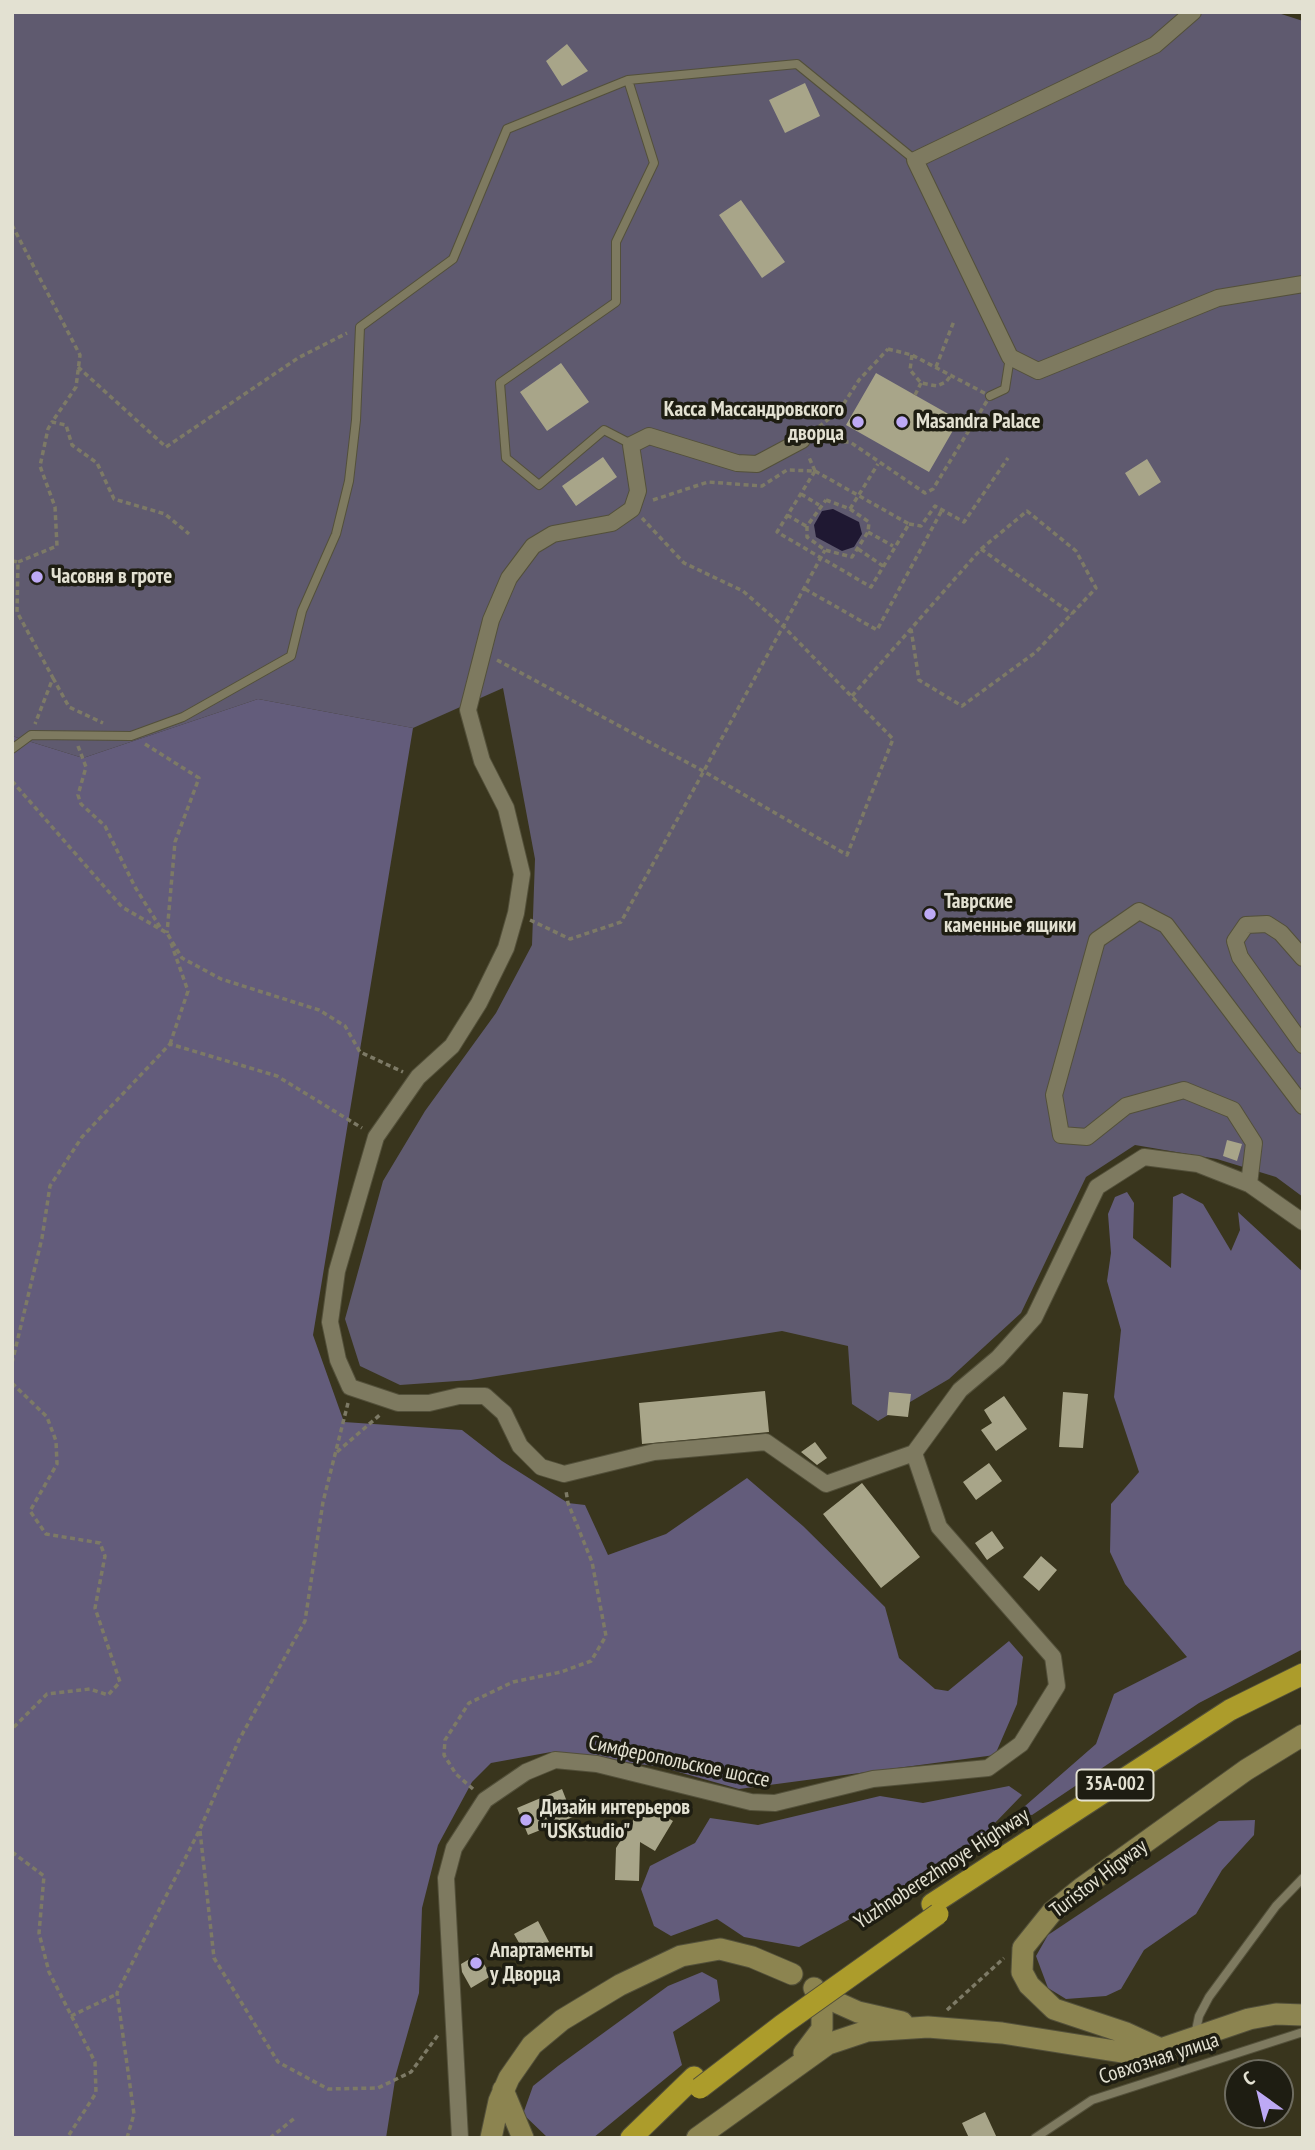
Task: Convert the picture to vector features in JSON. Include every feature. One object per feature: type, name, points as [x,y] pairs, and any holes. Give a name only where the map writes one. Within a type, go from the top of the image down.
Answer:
[{"type":"highway","name":"Yuzhnoberezhnoye Highway","points":[[935,1909],[1230,1710],[1303,1674]]},
{"type":"highway","name":"Yuzhnoberezhnoye Highway","points":[[635,2136],[768,2017],[1236,1721],[1303,1688]]},
{"type":"main road","name":"Turistov Higway","points":[[1161,2049],[1126,2033],[1054,2009],[1028,1985],[1022,1972],[1023,1948],[1052,1912],[1083,1886],[1246,1770],[1303,1735]]},
{"type":"main road","points":[[491,2138],[503,2090],[516,2064],[562,2020],[620,1985],[681,1956],[720,1949],[752,1957],[792,1974]]},
{"type":"main road","points":[[783,2074],[800,2058],[822,2029],[822,2004],[814,1988]]},
{"type":"main road","points":[[838,2003],[858,2012],[928,2027],[1045,2038],[1134,2054],[1161,2049],[1249,2019],[1276,2014],[1303,2015]]},
{"type":"main road","points":[[697,2138],[828,2044],[867,2031],[928,2027]]},
{"type":"main road","points":[[503,2090],[523,2138]]},
{"type":"street","points":[[1193,12],[1155,45],[915,160],[1010,358],[1038,371],[1218,298],[1303,284]]},
{"type":"street","points":[[802,440],[757,464],[737,463],[649,436],[631,444],[638,491],[632,509],[612,523],[553,534],[533,546],[509,578],[491,620],[468,710],[482,761],[506,808],[522,874],[516,913],[506,948],[479,1003],[452,1046],[418,1077],[376,1137],[337,1271],[330,1322],[338,1360],[350,1387],[398,1403],[429,1404],[459,1396],[485,1396],[504,1413],[520,1446],[541,1467],[564,1474],[654,1452],[766,1442],[826,1484],[914,1454],[960,1390],[998,1358],[1034,1318],[1097,1187],[1144,1157],[1198,1164],[1249,1184],[1303,1222]]},
{"type":"street","points":[[1249,1184],[1254,1143],[1233,1110],[1184,1090],[1126,1106],[1087,1137],[1061,1135],[1054,1095],[1097,940],[1139,911],[1166,925],[1303,1105]]},
{"type":"street","points":[[1303,958],[1281,933],[1267,924],[1246,925],[1235,941],[1240,957],[1303,1045]]},
{"type":"street","name":"Симферопольское шоссе","points":[[460,2138],[446,1878],[454,1848],[485,1800],[526,1772],[555,1760],[597,1764],[751,1802],[775,1803],[873,1779],[988,1768],[1021,1744],[1057,1686],[1054,1657],[939,1527],[914,1454]]},
{"type":"lane","points":[[12,749],[31,736],[131,736],[183,717],[292,656],[302,611],[336,534],[349,481],[356,420],[360,327],[453,259],[506,129],[628,80],[797,64],[915,160]]},
{"type":"lane","points":[[628,80],[654,163],[616,242],[616,302],[500,383],[506,458],[539,485],[604,430],[631,444]]},
{"type":"lane","points":[[990,396],[1005,389],[1010,358]]},
{"type":"lane","points":[[1195,2038],[1199,2016],[1209,1997],[1276,1906],[1303,1878]]},
{"type":"lane","name":"Совхозная улица","points":[[1035,2138],[1092,2100],[1303,2032]]},
{"type":"path","points":[[12,225],[80,355],[76,387],[48,429],[40,466],[55,507],[57,546],[15,561],[17,612],[69,707],[131,736],[199,778],[175,842],[167,933],[188,991],[170,1044],[82,1137],[50,1186],[42,1238],[12,1363]]},
{"type":"path","points":[[936,367],[954,321]]},
{"type":"path","points":[[78,367],[166,447],[298,358],[360,327]]},
{"type":"path","points":[[888,349],[912,355],[990,396],[933,489],[925,493],[878,464],[850,442],[802,440],[839,411],[859,380],[888,349]]},
{"type":"path","points":[[912,355],[910,370],[921,383],[937,386],[946,382],[952,374]]},
{"type":"path","points":[[915,395],[921,383]]},
{"type":"path","points":[[52,422],[66,425],[72,445],[97,463],[114,499],[165,514],[189,534]]},
{"type":"path","points":[[482,653],[705,772],[847,855],[893,739],[784,627],[743,591],[684,563],[658,531],[632,509],[661,496],[708,482],[762,486],[788,470],[816,471],[857,497],[909,524],[921,526],[935,506],[964,522],[1008,458]]},
{"type":"path","points":[[850,509],[878,464]]},
{"type":"path","points":[[816,471],[777,532],[871,586],[909,524]]},
{"type":"path","points":[[801,494],[819,505]]},
{"type":"path","points":[[826,500],[850,509],[869,522],[868,532],[852,556],[825,550],[807,537],[807,526],[819,505],[826,500]]},
{"type":"path","points":[[805,589],[877,630],[942,510]]},
{"type":"path","points":[[852,696],[981,549],[1027,511],[1076,551],[1096,588],[1036,652],[962,706],[919,680],[911,629]]},
{"type":"path","points":[[787,515],[807,526]]},
{"type":"path","points":[[868,532],[894,546]]},
{"type":"path","points":[[858,549],[883,566]]},
{"type":"path","points":[[981,549],[1072,614]]},
{"type":"path","points":[[516,913],[570,939],[621,922],[825,550]]},
{"type":"path","points":[[31,736],[53,678]]},
{"type":"path","points":[[71,736],[86,766],[78,795],[81,804],[105,826],[135,887],[161,929]]},
{"type":"path","points":[[12,781],[122,907],[167,933],[182,958],[221,979],[319,1010],[345,1026],[360,1052],[381,1064],[418,1077]]},
{"type":"path","points":[[170,1044],[277,1076],[376,1137]]},
{"type":"path","points":[[12,1383],[47,1417],[56,1441],[57,1464],[30,1511],[46,1534],[100,1543],[105,1556],[96,1608],[120,1682],[108,1695],[90,1689],[47,1695],[12,1729]]},
{"type":"path","points":[[127,2138],[134,2114],[117,1993],[200,1829],[239,1740],[305,1621],[323,1502],[350,1387]]},
{"type":"path","points":[[336,1453],[366,1423],[398,1403]]},
{"type":"path","points":[[485,1800],[456,1774],[443,1755],[445,1740],[456,1720],[469,1703],[513,1682],[561,1672],[591,1661],[606,1636],[592,1562],[568,1503],[564,1474]]},
{"type":"path","points":[[200,1829],[214,1958],[278,2062],[328,2089],[378,2088],[411,2073],[454,2009]]},
{"type":"path","points":[[12,1852],[44,1875],[39,1933],[49,1972],[95,2062],[96,2093],[67,2138]]},
{"type":"path","points":[[928,2027],[1005,1957]]},
{"type":"path","points":[[72,2016],[117,1993]]},
{"type":"path","points":[[270,2138],[296,2117]]},
{"type":"shaded area","points":[[12,12],[1275,12],[1303,21],[1303,1197],[1276,1177],[1217,1159],[1135,1145],[1086,1177],[1021,1313],[949,1379],[878,1421],[852,1404],[848,1346],[782,1331],[471,1380],[400,1385],[360,1366],[345,1319],[383,1181],[425,1111],[496,1013],[532,945],[535,859],[503,688],[413,728],[258,699],[83,758],[12,736]]},
{"type":"shaded area","points":[[833,509],[859,522],[862,534],[854,547],[842,551],[816,537],[814,525],[822,511]]},
{"type":"shaded area","points":[[258,699],[413,728],[313,1335],[344,1422],[462,1430],[502,1461],[568,1503],[585,1505],[608,1555],[666,1534],[747,1478],[803,1526],[885,1607],[899,1658],[935,1689],[948,1691],[1009,1641],[1023,1657],[1017,1704],[995,1755],[739,1789],[661,1767],[551,1752],[491,1763],[472,1782],[438,1845],[422,1908],[419,1993],[396,2074],[386,2138],[12,2138],[12,736],[83,758]]},
{"type":"shaded area","points":[[1127,1192],[1134,1203],[1133,1238],[1171,1268],[1173,1197],[1182,1193],[1203,1204],[1231,1251],[1240,1230],[1238,1212],[1303,1272],[1303,1649],[1199,1703],[1032,1815],[1017,1813],[1096,1744],[1114,1694],[1187,1657],[1125,1584],[1110,1552],[1111,1504],[1139,1472],[1114,1397],[1121,1330],[1107,1281],[1111,1253],[1108,1214],[1115,1197]]},
{"type":"shaded area","points":[[1009,1786],[1022,1795],[961,1858],[799,1947],[744,1937],[717,1919],[671,1936],[654,1926],[641,1889],[650,1866],[695,1843],[710,1818],[758,1825],[880,1796],[923,1803]]},
{"type":"shaded area","points":[[1255,1820],[1254,1835],[1222,1870],[1196,1914],[1144,1950],[1121,1989],[1106,1996],[1066,1999],[1048,1988],[1036,1956],[1048,1935],[1219,1821]]},
{"type":"shaded area","points":[[702,1972],[717,1980],[720,2001],[673,2032],[682,2065],[593,2138],[548,2138],[523,2114],[533,2086],[558,2066],[668,1986]]},
{"type":"building","points":[[567,44],[588,71],[562,86],[546,61]]},
{"type":"building","points":[[805,83],[820,116],[785,133],[769,100]]},
{"type":"building","points":[[741,200],[785,262],[762,278],[719,215]]},
{"type":"building","points":[[561,363],[589,402],[547,431],[520,392]]},
{"type":"building","name":"Masandra Palace","points":[[876,373],[959,420],[929,472],[846,425]]},
{"type":"building","points":[[603,457],[617,477],[576,506],[562,486]]},
{"type":"building","points":[[1147,459],[1161,482],[1139,496],[1125,473]]},
{"type":"building","points":[[1227,1140],[1242,1144],[1237,1161],[1223,1156]]},
{"type":"building","points":[[765,1391],[769,1432],[642,1444],[639,1403]]},
{"type":"building","points":[[889,1392],[911,1394],[908,1417],[887,1415]]},
{"type":"building","points":[[1063,1392],[1088,1394],[1083,1448],[1059,1447]]},
{"type":"building","points":[[1004,1396],[1027,1429],[996,1451],[981,1430],[992,1423],[984,1410]]},
{"type":"building","points":[[815,1442],[827,1458],[817,1465],[801,1452]]},
{"type":"building","points":[[989,1463],[1002,1481],[976,1500],[963,1482]]},
{"type":"building","points":[[862,1483],[920,1557],[881,1588],[823,1514]]},
{"type":"building","points":[[992,1531],[1004,1548],[987,1560],[975,1543]]},
{"type":"building","points":[[1041,1556],[1057,1570],[1039,1591],[1023,1577]]},
{"type":"building","points":[[562,1789],[573,1817],[528,1835],[517,1808]]},
{"type":"building","points":[[644,1803],[673,1821],[655,1851],[640,1842],[639,1881],[615,1880],[616,1848]]},
{"type":"building","points":[[538,1921],[549,1942],[526,1955],[514,1934]]},
{"type":"building","points":[[478,1954],[491,1976],[471,1988],[462,1972],[461,1964]]},
{"type":"building","points":[[985,2112],[997,2138],[969,2138],[962,2123]]},
{"type":"place","name":"Касса Массандровского дворца","points":[[858,422]]},
{"type":"place","name":"Masandra Palace","points":[[902,422]]},
{"type":"place","name":"Часовня в гроте","points":[[37,577]]},
{"type":"place","name":"Таврские каменные ящики","points":[[930,914]]},
{"type":"place","name":"Дизайн интерьеров \"USKstudio\"","points":[[526,1820]]},
{"type":"place","name":"Апартаменты у Дворца","points":[[476,1963]]}]
